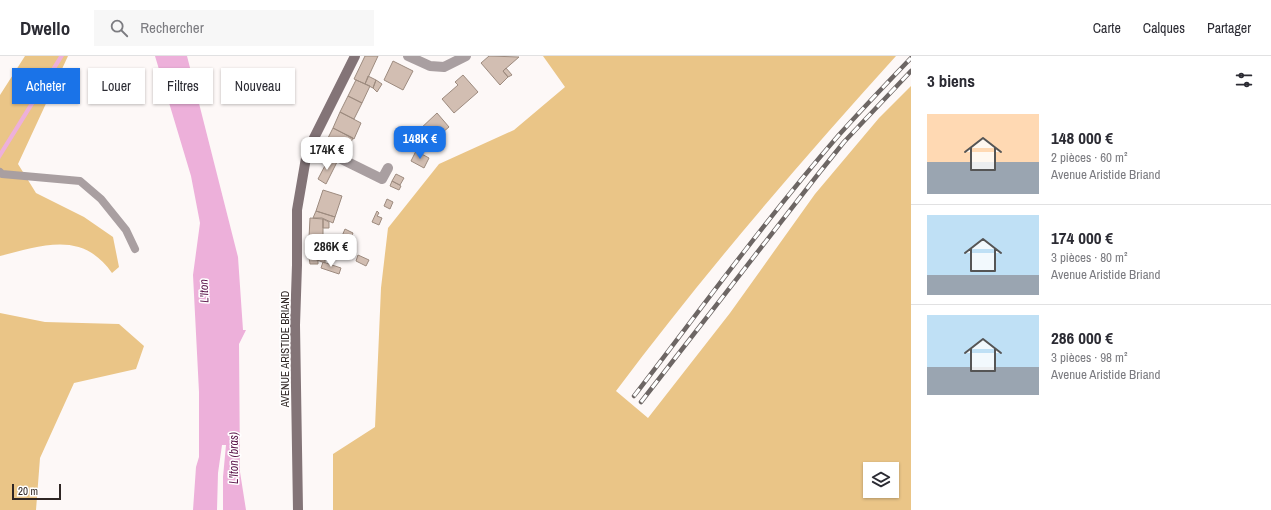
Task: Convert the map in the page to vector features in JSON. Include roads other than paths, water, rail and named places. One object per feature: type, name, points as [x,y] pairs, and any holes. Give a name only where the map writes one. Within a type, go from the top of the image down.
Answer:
[{"type":"main road","name":"AVENUE ARISTIDE BRIAND","points":[[298,510],[295,325],[297,210],[307,152],[355,56]]},
{"type":"street","points":[[408,56],[430,66],[444,67],[466,56]]},
{"type":"street","points":[[311,144],[382,179],[388,168]]},
{"type":"lane","points":[[0,172],[2,174],[80,181],[100,199],[126,230],[135,249]]},
{"type":"water","points":[[59,56],[64,56],[57,68],[52,68]]},
{"type":"water","points":[[155,56],[187,56],[190,68],[159,68]]},
{"type":"water","points":[[29,104],[34,104],[0,159],[0,151]]},
{"type":"water","points":[[169,104],[199,104],[238,257],[243,330],[246,330],[239,344],[240,472],[246,510],[223,510],[223,477],[226,445],[222,445],[218,473],[217,510],[193,510],[196,467],[199,457],[199,392],[193,275],[200,223],[191,176]]},
{"type":"railway","points":[[634,396],[759,232],[811,167],[911,58]]},
{"type":"railway","points":[[641,402],[844,142],[911,71]]},
{"type":"water label","name":"L'Iton","points":[[204,291]]},
{"type":"water label","name":"L'Iton (bras)","points":[[234,458]]}]
